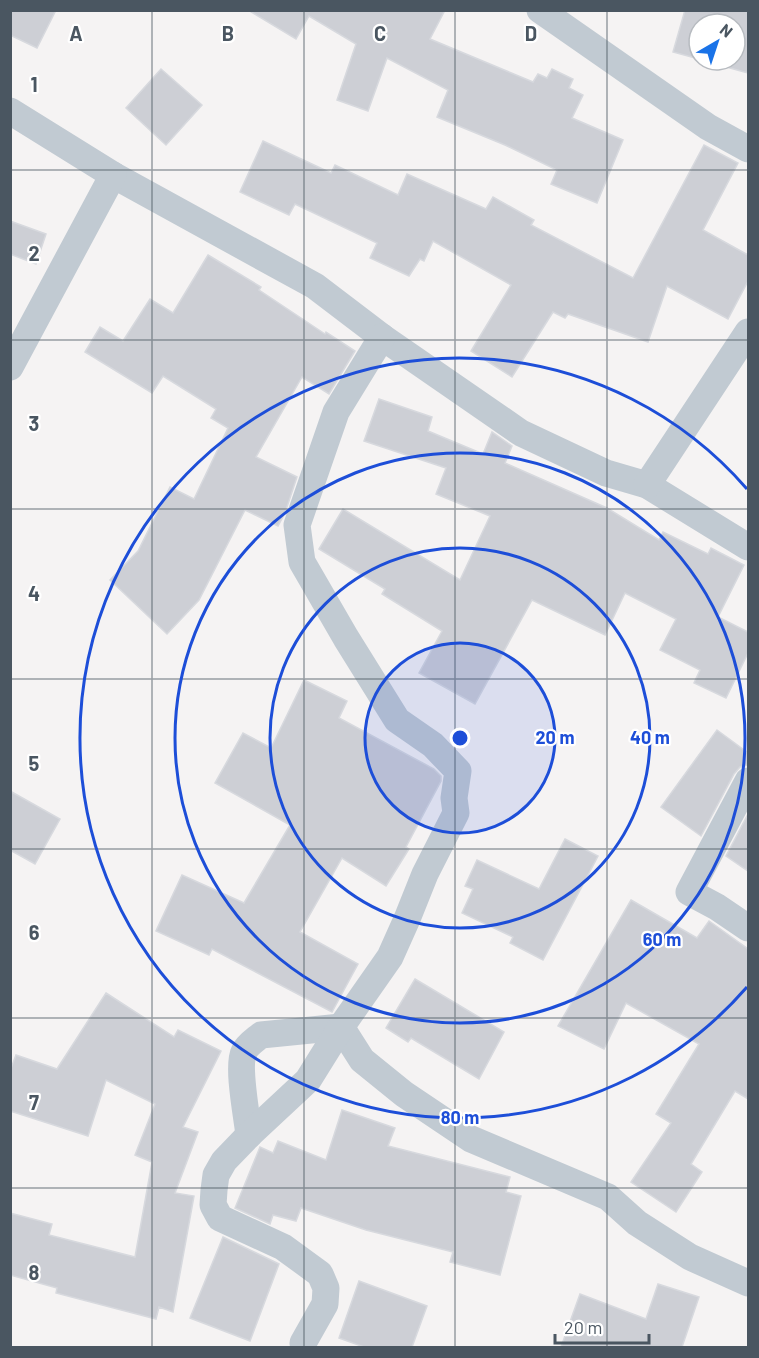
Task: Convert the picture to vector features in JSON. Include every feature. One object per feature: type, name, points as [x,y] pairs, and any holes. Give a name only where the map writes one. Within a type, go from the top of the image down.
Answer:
[{"type":"street","points":[[540,10],[708,127],[748,149]]},
{"type":"street","points":[[10,111],[113,175],[315,286],[382,337],[520,433],[606,473],[647,485],[748,547]]},
{"type":"street","points":[[10,367],[113,175]]},
{"type":"street","points":[[647,485],[748,332]]},
{"type":"street","points":[[303,1343],[325,1304],[327,1288],[320,1274],[283,1247],[220,1218],[213,1205],[216,1175],[224,1161],[249,1135],[308,1080],[390,957],[425,874],[456,813],[454,798],[458,771],[433,745],[397,720],[302,562],[297,525],[336,412],[382,337]]},
{"type":"street","points":[[748,781],[689,892],[748,928]]},
{"type":"street","points":[[249,1135],[241,1065],[244,1052],[251,1042],[261,1035],[341,1028]]},
{"type":"street","points":[[341,1028],[362,1060],[404,1094],[471,1139],[608,1197],[637,1223],[690,1257],[748,1283]]},
{"type":"building","points":[[10,10],[56,10],[37,48],[10,35]]},
{"type":"building","points":[[248,10],[445,10],[430,39],[533,82],[538,74],[547,78],[552,69],[573,79],[569,88],[583,95],[572,118],[623,140],[597,203],[551,184],[557,170],[505,145],[437,117],[448,90],[387,58],[368,111],[337,100],[356,44],[309,16],[296,39]]},
{"type":"building","points":[[685,10],[748,10],[748,73],[744,72],[747,72],[747,12],[687,12],[687,56],[673,52]]},
{"type":"building","points":[[161,69],[202,105],[166,145],[126,108]]},
{"type":"building","points":[[263,141],[331,173],[335,165],[398,195],[407,174],[486,209],[493,197],[534,220],[531,225],[633,278],[704,145],[738,163],[703,230],[748,255],[748,281],[728,319],[667,286],[648,342],[568,314],[565,318],[553,312],[512,377],[471,351],[511,285],[433,241],[424,261],[420,259],[409,276],[370,258],[377,243],[295,204],[289,215],[240,192]]},
{"type":"building","points":[[10,221],[46,234],[36,264],[10,254]]},
{"type":"building","points":[[208,255],[261,287],[259,290],[355,351],[329,394],[302,377],[256,457],[297,477],[285,513],[278,526],[245,510],[199,600],[167,634],[110,580],[138,551],[170,487],[194,499],[228,428],[211,418],[216,409],[163,376],[152,393],[85,352],[100,327],[123,341],[150,299],[173,313]]},
{"type":"building","points":[[379,399],[432,417],[428,431],[483,454],[492,432],[512,446],[505,463],[607,508],[659,540],[663,532],[708,554],[711,548],[744,565],[718,617],[748,632],[748,653],[726,698],[694,683],[700,670],[660,650],[676,619],[625,593],[605,635],[532,600],[475,704],[419,673],[442,631],[382,594],[385,589],[319,549],[343,509],[460,580],[490,516],[436,494],[446,468],[364,441]]},
{"type":"building","points":[[304,680],[347,701],[339,718],[434,769],[441,776],[441,781],[406,847],[409,849],[386,886],[342,858],[300,932],[358,964],[332,1012],[212,949],[209,955],[156,931],[182,875],[244,903],[290,825],[215,783],[243,733],[271,748]]},
{"type":"building","points":[[717,730],[748,753],[748,765],[740,767],[734,774],[701,836],[661,807]]},
{"type":"building","points":[[10,791],[60,819],[35,864],[10,850]]},
{"type":"building","points":[[748,814],[748,871],[726,856]]},
{"type":"building","points":[[565,839],[598,856],[543,960],[510,943],[513,937],[462,913],[473,889],[465,886],[477,860],[539,889]]},
{"type":"building","points":[[631,900],[697,938],[709,921],[748,949],[748,1099],[735,1091],[691,1164],[702,1172],[676,1212],[631,1182],[671,1123],[656,1114],[699,1044],[626,1003],[604,1049],[558,1026]]},
{"type":"building","points":[[415,979],[504,1032],[479,1079],[411,1038],[408,1042],[386,1028]]},
{"type":"building","points":[[106,993],[174,1037],[178,1030],[221,1051],[183,1127],[198,1132],[175,1193],[194,1196],[173,1312],[159,1307],[156,1319],[56,1293],[57,1288],[10,1275],[10,1213],[52,1224],[49,1235],[135,1257],[152,1162],[135,1155],[155,1104],[106,1080],[88,1136],[10,1111],[10,1071],[16,1055],[57,1069]]},
{"type":"building","points":[[342,1110],[395,1128],[388,1146],[510,1177],[506,1192],[521,1196],[500,1275],[450,1262],[453,1252],[366,1230],[301,1208],[296,1221],[273,1215],[270,1224],[235,1208],[260,1147],[273,1153],[278,1141],[326,1160]]},
{"type":"building","points":[[223,1237],[279,1264],[250,1341],[190,1318]]},
{"type":"building","points":[[359,1281],[427,1306],[412,1347],[364,1347],[339,1338]]},
{"type":"building","points":[[658,1284],[699,1297],[682,1347],[561,1347],[580,1294],[646,1319]]}]
